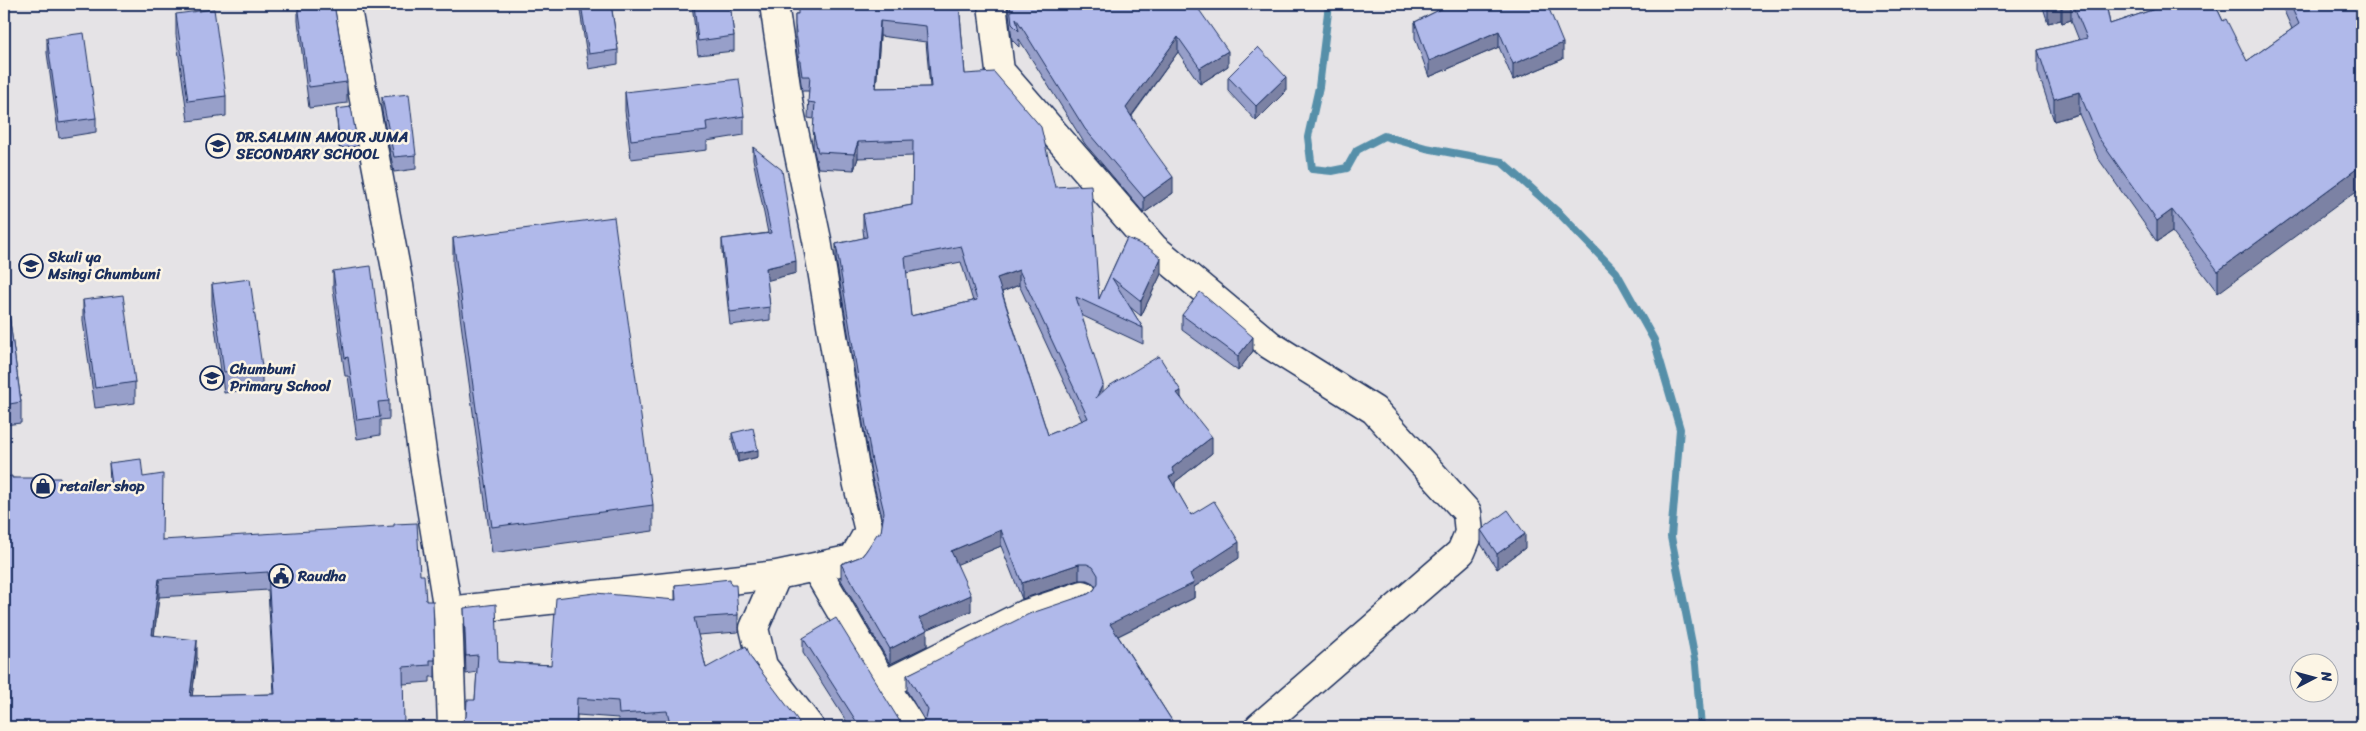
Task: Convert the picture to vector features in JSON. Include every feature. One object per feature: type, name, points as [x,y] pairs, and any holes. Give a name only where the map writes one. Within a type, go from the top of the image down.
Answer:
[{"type":"street","points":[[346,4],[399,285],[422,452],[448,611],[452,727]]},
{"type":"street","points":[[448,611],[777,575],[854,559],[869,531],[857,481],[817,240],[788,107],[774,4]]},
{"type":"street","points":[[992,4],[1000,71],[1154,248],[1270,345],[1374,410],[1467,512],[1470,533],[1461,552],[1259,727]]},
{"type":"street","points":[[814,567],[884,686],[912,727]]},
{"type":"street","points":[[777,575],[754,628],[763,666],[810,727]]},
{"type":"street","points":[[884,686],[1023,615],[1083,595]]},
{"type":"building","points":[[298,4],[334,4],[347,82],[309,87]]},
{"type":"building","points":[[581,4],[611,4],[618,50],[589,54]]},
{"type":"building","points":[[694,4],[730,4],[734,36],[698,41]]},
{"type":"building","points":[[798,4],[959,4],[965,74],[994,72],[1041,127],[1055,187],[1091,185],[1099,299],[1127,238],[1149,248],[1161,258],[1141,301],[1112,278],[1143,328],[1076,297],[1103,384],[1096,398],[1109,386],[1159,356],[1181,391],[1177,393],[1212,437],[1172,468],[1175,474],[1169,477],[1191,515],[1214,501],[1239,542],[1190,574],[1194,583],[1110,624],[1176,727],[913,727],[921,724],[926,719],[928,710],[907,675],[1029,614],[1088,594],[1094,590],[1098,583],[1098,575],[1093,567],[1087,564],[1079,564],[1022,583],[1001,530],[951,551],[971,595],[919,618],[927,630],[890,649],[841,564],[862,556],[877,534],[881,532],[884,512],[872,462],[836,244],[867,237],[863,214],[912,205],[913,140],[858,142],[854,154],[818,152],[813,131],[815,103],[808,102],[810,76],[802,76],[795,25],[795,14],[798,14]],"holes":[[[880,21],[926,26],[931,87],[875,88]],[[961,246],[977,300],[911,316],[905,257]],[[1019,270],[1088,418],[1048,435],[997,278]]]},
{"type":"building","points":[[1010,4],[1195,4],[1228,51],[1200,68],[1178,37],[1126,108],[1173,177],[1144,198],[1085,129],[1016,18],[1019,31],[1012,24]]},
{"type":"building","points":[[1441,4],[1532,4],[1534,9],[1547,4],[1563,43],[1513,64],[1499,31],[1429,61],[1415,22],[1443,8]]},
{"type":"building","points":[[2073,4],[2106,4],[2110,24],[2161,7],[2161,4],[2215,4],[2223,21],[2226,19],[2247,61],[2299,24],[2290,4],[2353,4],[2362,15],[2362,165],[2218,271],[2172,210],[2157,221],[2098,137],[2079,92],[2054,99],[2038,50],[2087,38]]},
{"type":"building","points":[[214,9],[226,96],[188,101],[176,14]]},
{"type":"building","points":[[84,33],[96,118],[59,123],[47,38]]},
{"type":"building","points":[[1258,47],[1286,77],[1256,106],[1228,77]]},
{"type":"building","points":[[739,79],[744,116],[706,122],[707,131],[631,140],[625,92]]},
{"type":"building","points":[[409,94],[416,155],[394,157],[382,97]]},
{"type":"building","points":[[351,107],[358,146],[340,148],[336,109]]},
{"type":"building","points":[[753,147],[782,170],[796,261],[766,268],[770,307],[730,312],[722,239],[771,233]]},
{"type":"building","points":[[614,217],[653,505],[492,527],[453,238]]},
{"type":"building","points":[[371,266],[389,401],[378,402],[380,417],[357,420],[348,357],[345,358],[333,271]]},
{"type":"building","points":[[4,278],[21,402],[4,405]]},
{"type":"building","points":[[250,279],[262,367],[224,372],[212,284]]},
{"type":"building","points":[[1200,292],[1253,337],[1238,356],[1182,315]]},
{"type":"building","points":[[123,295],[135,382],[95,388],[83,300]]},
{"type":"building","points":[[753,428],[758,450],[738,454],[732,433]]},
{"type":"building","points":[[141,459],[143,477],[163,474],[162,540],[417,523],[420,575],[424,575],[426,601],[433,601],[435,660],[430,660],[430,665],[403,667],[404,727],[4,727],[4,477],[60,478],[60,483],[112,484],[109,463]],"holes":[[[268,572],[275,694],[190,696],[197,640],[152,635],[159,579]]]},
{"type":"building","points":[[1508,510],[1525,534],[1497,554],[1481,530]]},
{"type":"building","points":[[730,579],[731,585],[736,585],[738,615],[694,618],[706,668],[746,646],[751,658],[801,727],[671,727],[667,711],[619,714],[618,701],[577,698],[576,727],[462,727],[462,721],[466,717],[467,700],[475,700],[478,655],[466,656],[464,608],[496,604],[498,662],[551,665],[556,598],[595,593],[676,600],[675,585]]},
{"type":"building","points":[[836,618],[899,720],[906,726],[913,727],[860,727],[803,638]]},
{"type":"waterway","points":[[1329,4],[1319,87],[1308,137],[1312,169],[1332,171],[1347,168],[1357,150],[1384,136],[1426,148],[1502,162],[1561,215],[1616,272],[1654,340],[1680,429],[1671,537],[1696,664],[1701,727]]},
{"type":"place","name":"DR.SALMIN AMOUR JUMA SECONDARY SCHOOL","points":[[218,146]]},
{"type":"place","name":"Skuli ya Msingi Chumbuni","points":[[31,266]]},
{"type":"place","name":"Chumbuni Primary School","points":[[212,378]]},
{"type":"place","name":"retailer shop","points":[[43,486]]},
{"type":"place","name":"Raudha","points":[[281,576]]}]
